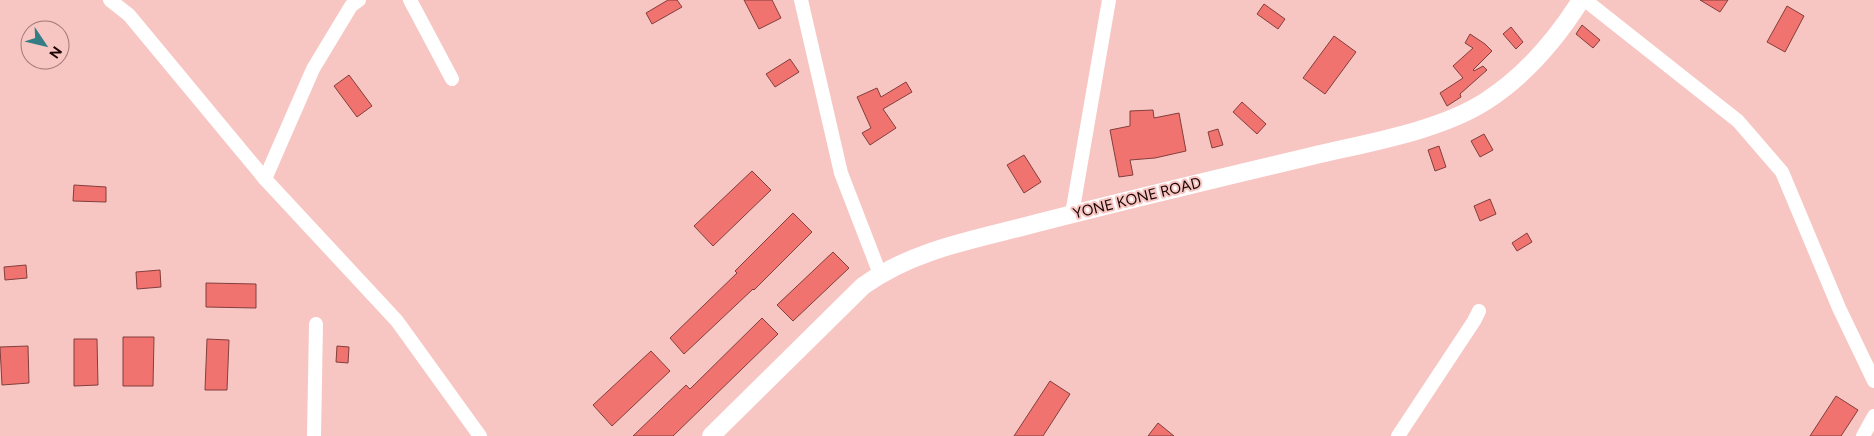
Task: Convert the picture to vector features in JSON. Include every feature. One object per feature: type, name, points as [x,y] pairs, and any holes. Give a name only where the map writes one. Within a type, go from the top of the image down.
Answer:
[{"type":"street","points":[[110,0],[129,15],[265,179],[397,321],[480,436]]},
{"type":"street","points":[[265,179],[313,69],[351,6],[359,0]]},
{"type":"street","points":[[410,0],[452,79]]},
{"type":"street","points":[[801,0],[841,173],[880,274]]},
{"type":"street","points":[[1072,214],[1108,0]]},
{"type":"street","name":"YONE KONE ROAD","points":[[711,436],[863,286],[899,264],[945,247],[1072,214],[1378,140],[1431,126],[1461,115],[1493,96],[1512,81],[1539,55],[1567,22],[1581,0]]},
{"type":"street","points":[[1585,0],[1738,121],[1782,172],[1839,308],[1874,381]]},
{"type":"street","points":[[1398,436],[1474,321],[1478,311]]},
{"type":"street","points":[[314,436],[316,324]]},
{"type":"street","points":[[1863,436],[1874,416]]},
{"type":"building","points":[[668,0],[677,0],[682,7],[652,24],[646,13]]},
{"type":"building","points":[[744,0],[772,0],[781,18],[759,29]]},
{"type":"building","points":[[1700,0],[1728,0],[1720,12]]},
{"type":"building","points":[[1264,4],[1285,19],[1278,29],[1257,14]]},
{"type":"building","points":[[1787,6],[1804,16],[1785,52],[1767,42]]},
{"type":"building","points":[[1582,25],[1600,40],[1593,48],[1576,34]]},
{"type":"building","points":[[1511,27],[1523,42],[1516,49],[1503,34]]},
{"type":"building","points":[[1470,34],[1492,51],[1473,70],[1483,66],[1487,70],[1460,94],[1461,97],[1447,106],[1440,93],[1463,78],[1453,66],[1473,48],[1465,43]]},
{"type":"building","points":[[1334,36],[1356,52],[1325,94],[1303,78]]},
{"type":"building","points":[[790,59],[799,72],[775,87],[766,74]]},
{"type":"building","points":[[349,75],[372,106],[357,117],[334,86]]},
{"type":"building","points":[[906,82],[912,92],[883,109],[896,128],[870,145],[862,133],[871,128],[857,97],[877,88],[881,97]]},
{"type":"building","points":[[1242,102],[1266,124],[1257,134],[1233,112]]},
{"type":"building","points":[[1153,110],[1154,118],[1179,113],[1186,151],[1155,158],[1130,160],[1133,175],[1119,177],[1110,130],[1130,126],[1130,111]]},
{"type":"building","points":[[1218,129],[1223,145],[1212,148],[1208,132]]},
{"type":"building","points":[[1484,134],[1493,150],[1480,157],[1471,141]]},
{"type":"building","points":[[1439,146],[1446,167],[1435,171],[1428,150]]},
{"type":"building","points":[[1024,155],[1041,182],[1024,193],[1007,165]]},
{"type":"building","points":[[752,171],[771,190],[713,246],[694,226]]},
{"type":"building","points":[[74,185],[106,187],[106,202],[73,201]]},
{"type":"building","points":[[1490,199],[1496,214],[1480,221],[1474,206]]},
{"type":"building","points":[[793,213],[812,232],[754,290],[684,354],[670,338],[737,273],[735,271]]},
{"type":"building","points":[[1527,233],[1532,242],[1517,251],[1512,243]]},
{"type":"building","points":[[833,252],[849,268],[793,321],[777,305]]},
{"type":"building","points":[[26,265],[27,278],[5,280],[4,267]]},
{"type":"building","points":[[160,270],[161,287],[137,289],[136,272]]},
{"type":"building","points":[[206,283],[256,284],[256,308],[206,307]]},
{"type":"building","points":[[762,318],[778,334],[673,436],[633,436],[686,385],[690,389]]},
{"type":"building","points":[[123,337],[154,337],[153,386],[123,386]]},
{"type":"building","points":[[74,339],[97,339],[98,385],[74,386]]},
{"type":"building","points":[[207,339],[229,340],[227,390],[205,390]]},
{"type":"building","points":[[28,346],[29,383],[2,385],[0,347]]},
{"type":"building","points":[[337,346],[349,347],[348,363],[336,362]]},
{"type":"building","points":[[651,351],[670,371],[612,426],[593,405]]},
{"type":"building","points":[[1050,381],[1070,394],[1043,436],[1014,436]]},
{"type":"building","points":[[1836,396],[1858,410],[1841,436],[1810,436]]},
{"type":"building","points":[[1158,423],[1174,436],[1148,436]]}]
